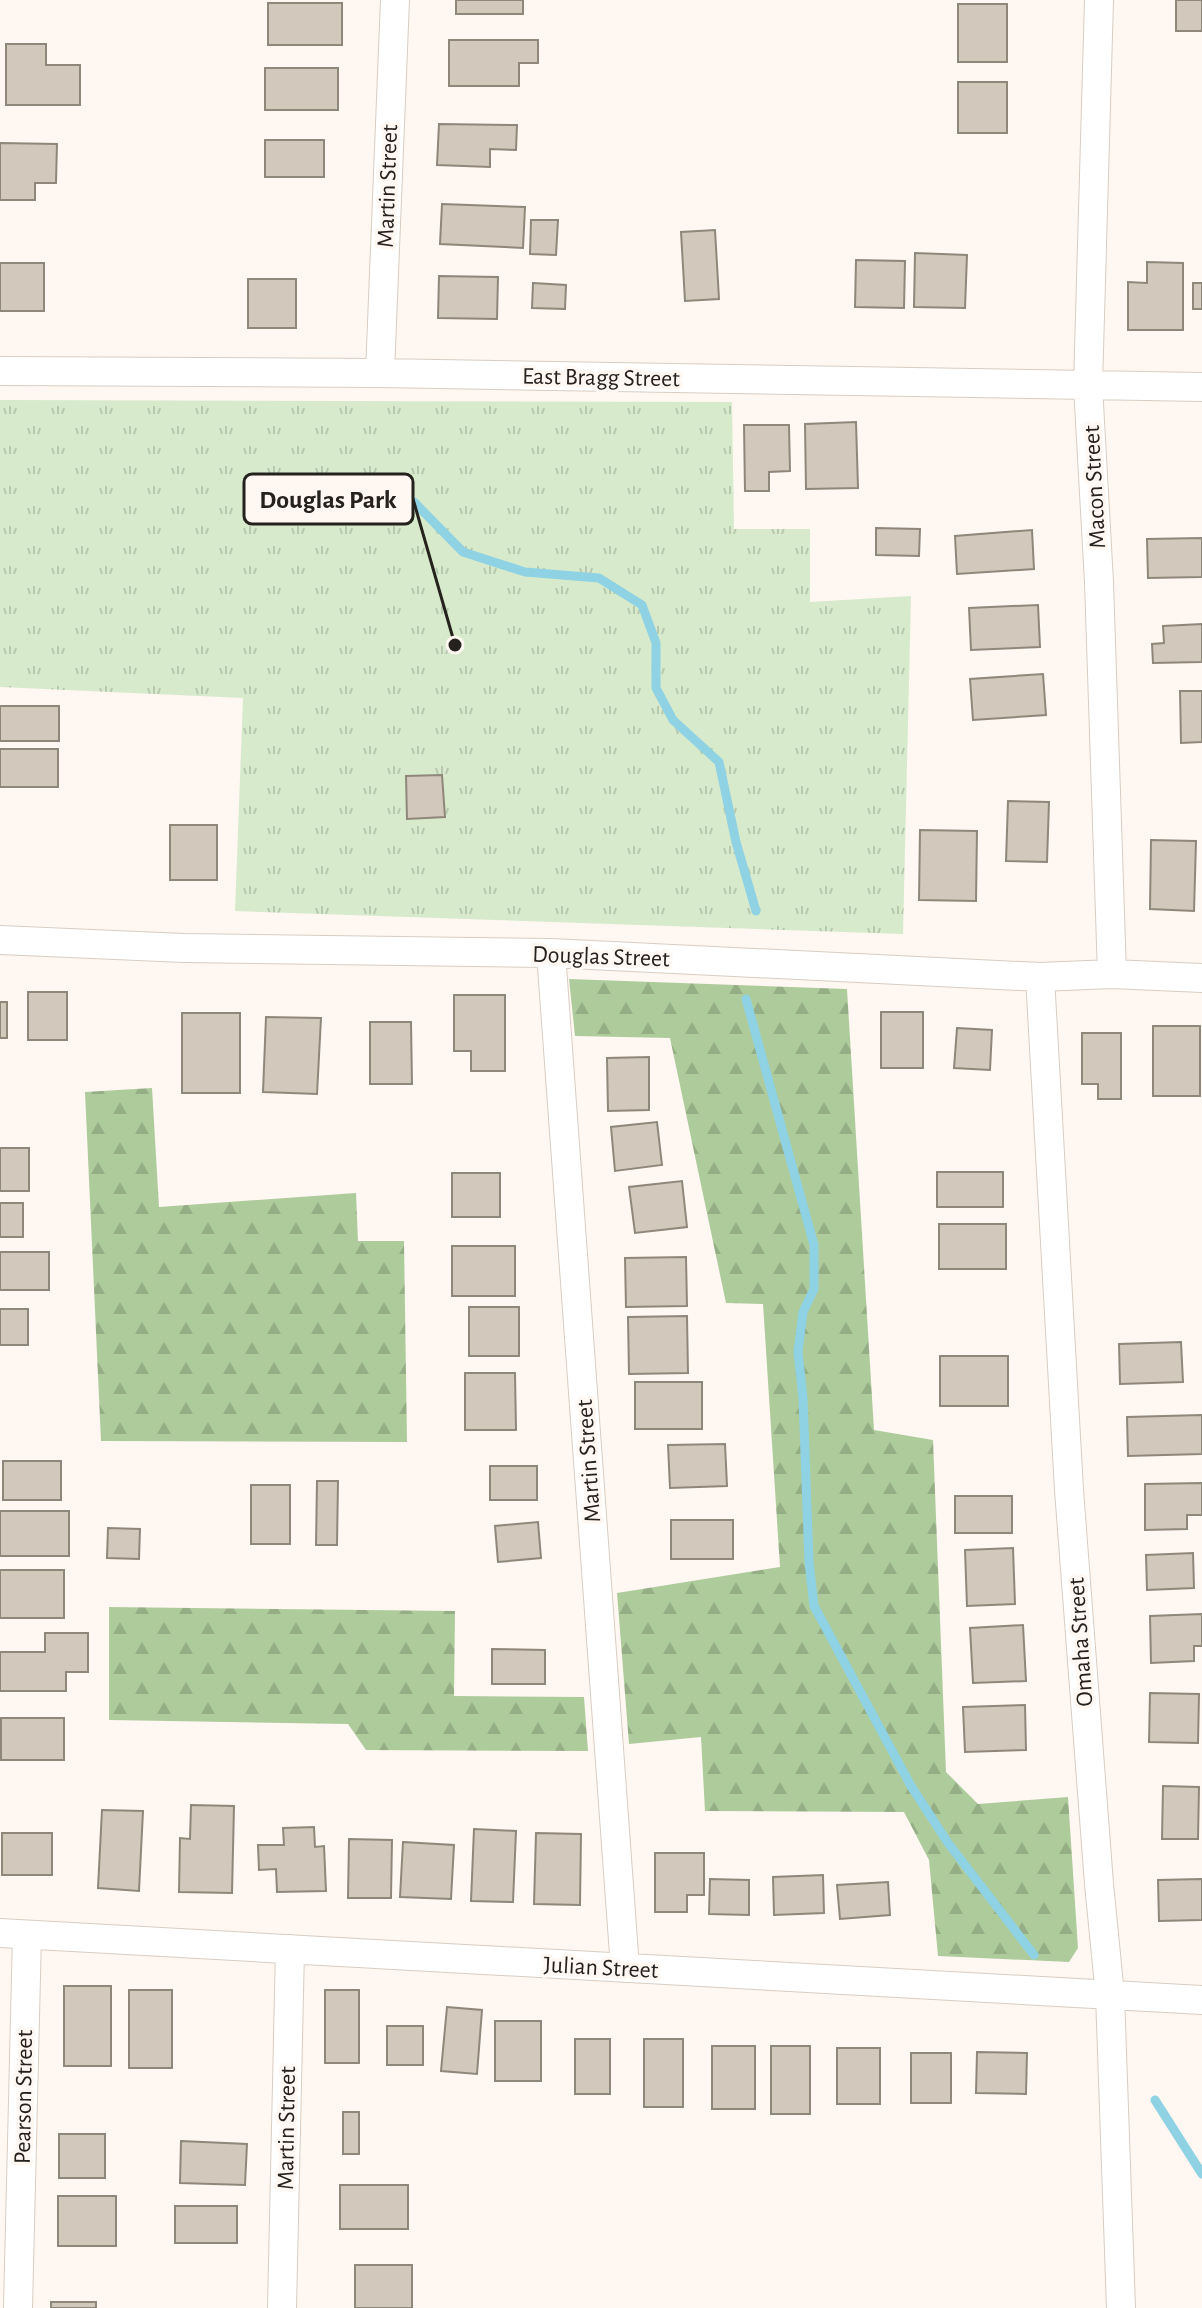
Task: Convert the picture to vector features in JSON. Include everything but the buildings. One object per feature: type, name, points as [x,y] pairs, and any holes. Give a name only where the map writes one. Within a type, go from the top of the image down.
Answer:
[{"type":"street","name":"Martin Street","points":[[380,373],[395,0]]},
{"type":"street","name":"Macon Street","points":[[1099,0],[1088,386],[1099,582],[1112,974]]},
{"type":"street","name":"East Bragg Street","points":[[0,371],[380,373],[1202,387]]},
{"type":"street","name":"Douglas Street","points":[[0,940],[184,948],[551,953],[1040,977],[1112,974],[1202,978]]},
{"type":"street","name":"Martin Street","points":[[551,953],[625,1968]]},
{"type":"street","name":"Omaha Street","points":[[1040,977],[1069,1490],[1110,1995],[1121,2308]]},
{"type":"street","name":"Julian Street","points":[[13,1934],[1202,2000]]},
{"type":"street","name":"Pearson Street","points":[[13,1934],[18,2308]]},
{"type":"street","name":"Martin Street","points":[[282,2308],[290,1949]]},
{"type":"green space","points":[[0,400],[732,402],[734,529],[810,529],[810,602],[911,596],[903,934],[235,911],[243,698],[0,687]]},
{"type":"green space","points":[[569,979],[847,989],[874,1430],[933,1440],[946,1772],[978,1804],[1068,1797],[1078,1948],[1069,1962],[938,1956],[929,1860],[904,1812],[705,1811],[701,1737],[629,1744],[617,1593],[780,1567],[763,1304],[726,1303],[670,1038],[575,1036]]},
{"type":"green space","points":[[152,1088],[159,1207],[356,1193],[358,1241],[404,1241],[407,1442],[101,1441],[85,1092]]},
{"type":"green space","points":[[109,1607],[455,1611],[454,1696],[584,1697],[588,1751],[366,1750],[348,1724],[109,1720]]},
{"type":"waterway","points":[[414,502],[463,552],[525,572],[599,578],[642,605],[656,643],[656,688],[673,720],[719,762],[736,842],[756,911]]},
{"type":"waterway","points":[[746,999],[814,1245],[814,1289],[803,1312],[798,1352],[814,1606],[911,1786],[948,1843],[1034,1955]]},
{"type":"waterway","points":[[1155,2100],[1202,2174]]},
{"type":"place","name":"Douglas Park","points":[[455,645]]}]
